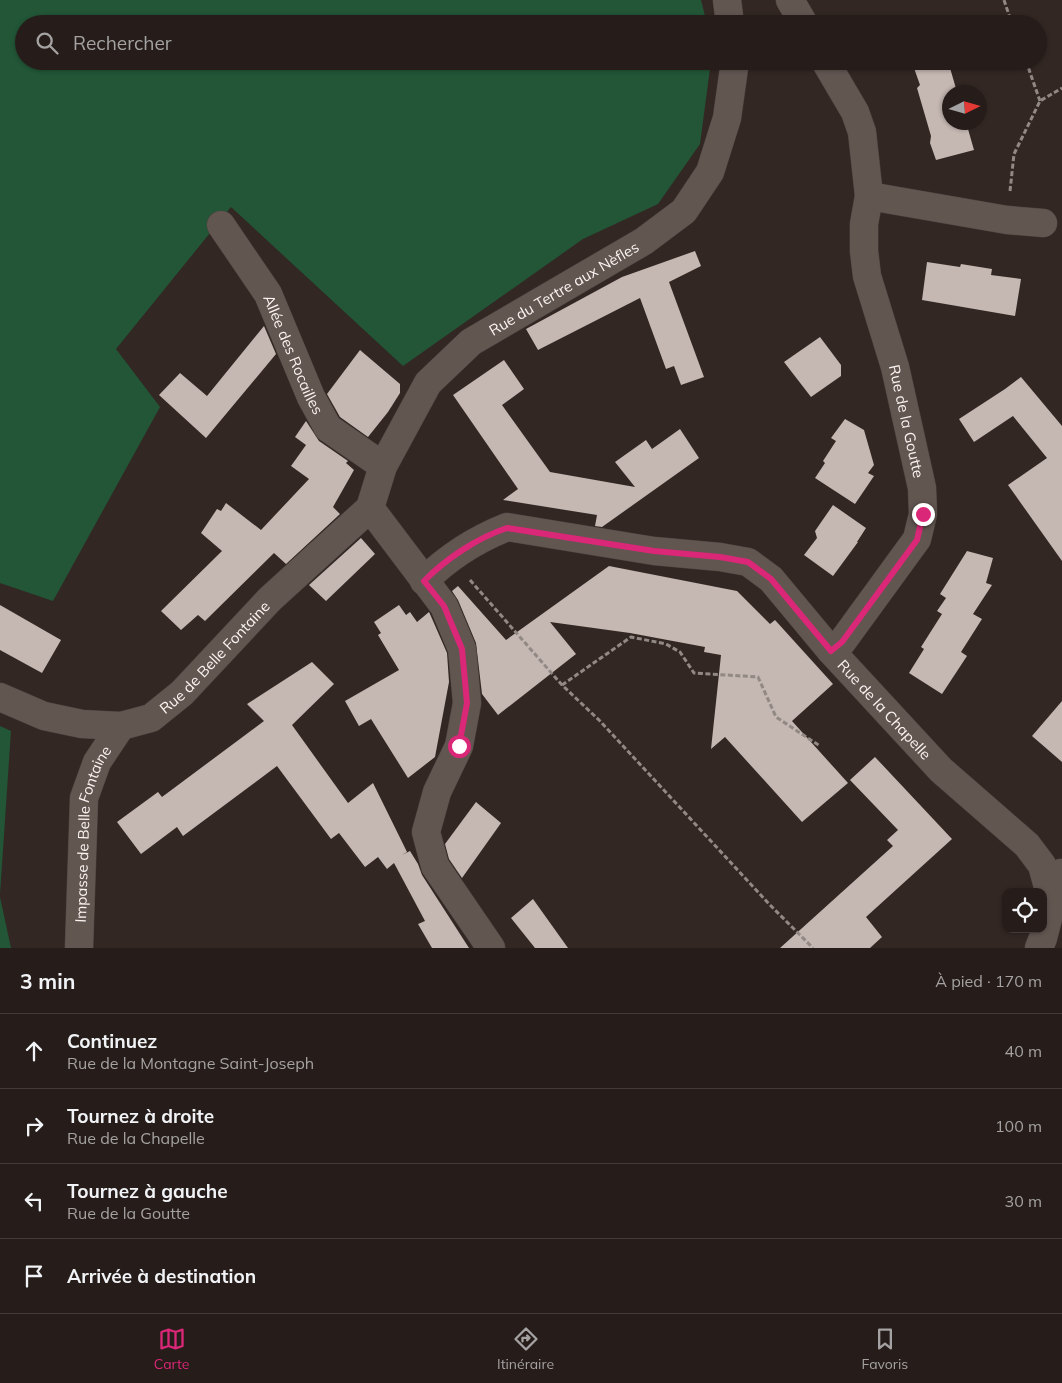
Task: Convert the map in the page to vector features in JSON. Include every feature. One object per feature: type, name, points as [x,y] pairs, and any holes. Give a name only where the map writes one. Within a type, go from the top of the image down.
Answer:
[{"type":"street","points":[[726,0],[728,15]]},
{"type":"street","points":[[790,0],[799,15]]},
{"type":"street","name":"Rue du Tertre aux Nèfles","points":[[370,508],[383,466],[428,383],[471,342],[644,240],[684,211],[710,172],[728,118],[734,70]]},
{"type":"street","name":"Rue de la Goutte","points":[[830,70],[855,112],[862,132],[869,196],[864,224],[864,251],[868,276],[895,367],[922,488],[923,514],[917,540],[842,642],[831,651]]},
{"type":"street","points":[[869,196],[1007,220],[1043,223]]},
{"type":"street","name":"Allée des Rocailles","points":[[221,225],[268,294],[311,397],[328,428],[383,466]]},
{"type":"street","points":[[370,508],[444,606],[462,649],[467,703],[459,746],[437,792],[426,832],[435,866],[491,948]]},
{"type":"street","name":"Rue de Belle Fontaine","points":[[0,697],[44,716],[82,724],[121,726],[151,718],[182,694],[270,599],[370,508]]},
{"type":"street","name":"Rue de la Chapelle","points":[[424,581],[435,570],[487,535],[507,528],[654,551],[720,557],[748,562],[771,579],[831,651],[941,770],[1027,844],[1055,879],[1051,907],[1043,938],[1038,948]]},
{"type":"street","name":"Impasse de Belle Fontaine","points":[[79,948],[84,798],[97,762],[121,726]]},
{"type":"path","points":[[1004,0],[1009,15]]},
{"type":"path","points":[[1029,70],[1040,101]]},
{"type":"path","points":[[1007,220],[1014,154],[1040,101],[1062,88]]},
{"type":"path","points":[[451,559],[562,685],[600,721],[770,905],[814,948]]},
{"type":"path","points":[[562,685],[631,637],[666,644],[680,652],[694,674],[758,677],[776,717],[820,746]]},
{"type":"green space","points":[[0,0],[701,0],[705,15],[15,15],[15,70],[710,70],[700,144],[658,204],[583,239],[403,366],[231,207],[116,349],[160,407],[53,601],[0,583]]},
{"type":"green space","points":[[0,726],[11,731],[0,894]]},
{"type":"green space","points":[[0,897],[11,948],[0,948]]},
{"type":"building","points":[[915,70],[951,70],[955,85],[942,85],[942,130],[968,130],[974,150],[936,160],[917,88],[920,85]]},
{"type":"building","points":[[695,251],[701,266],[669,282],[704,377],[681,385],[674,366],[666,369],[640,298],[538,350],[526,329],[622,277]]},
{"type":"building","points":[[927,262],[960,267],[961,264],[992,269],[991,275],[1021,279],[1015,316],[922,300]]},
{"type":"building","points":[[264,326],[276,354],[206,438],[159,395],[180,373],[207,396]]},
{"type":"building","points":[[820,337],[841,365],[841,376],[811,397],[784,362]]},
{"type":"building","points":[[360,350],[400,384],[400,393],[368,437],[340,417],[327,394]]},
{"type":"building","points":[[504,360],[524,389],[502,405],[550,472],[635,487],[615,462],[646,440],[652,449],[680,429],[699,458],[602,527],[595,526],[597,515],[503,500],[518,489],[453,395]]},
{"type":"building","points":[[1021,377],[1062,426],[1062,561],[1008,485],[1047,458],[1013,416],[974,442],[959,419]]},
{"type":"building","points":[[845,419],[864,430],[874,465],[868,473],[874,476],[855,504],[815,478],[836,441],[831,438]]},
{"type":"building","points":[[306,421],[319,441],[348,461],[346,463],[354,470],[333,507],[340,514],[286,564],[274,553],[205,621],[198,615],[181,630],[161,611],[222,551],[201,533],[217,509],[221,511],[226,503],[261,530],[309,479],[291,466],[306,445],[295,437]]},
{"type":"building","points":[[833,505],[866,528],[833,576],[804,555],[817,538],[815,531]]},
{"type":"building","points":[[361,538],[375,554],[326,601],[309,585]]},
{"type":"building","points":[[967,551],[993,558],[986,583],[992,585],[973,614],[982,619],[961,652],[967,656],[942,694],[909,673],[924,649],[921,647],[942,614],[937,611],[946,598],[940,594]]},
{"type":"building","points":[[609,566],[737,591],[770,624],[775,620],[833,684],[792,721],[848,783],[802,822],[725,737],[711,749],[721,655],[704,652],[705,647],[630,633],[550,622],[576,654],[498,715],[482,694],[476,643],[458,600],[452,591],[458,586],[506,640]]},
{"type":"building","points":[[0,605],[61,640],[42,673],[0,650]]},
{"type":"building","points":[[399,605],[406,615],[410,612],[417,622],[429,612],[447,653],[449,682],[435,757],[408,778],[371,719],[359,726],[345,701],[399,670],[378,635],[381,633],[374,622]]},
{"type":"building","points":[[312,662],[334,684],[292,725],[348,803],[373,783],[407,852],[402,855],[410,851],[422,875],[469,948],[432,948],[418,924],[425,921],[394,863],[387,869],[378,857],[365,867],[339,833],[331,839],[277,766],[183,836],[177,827],[141,854],[117,822],[158,792],[162,797],[264,721],[247,704]]},
{"type":"building","points":[[1062,701],[1062,762],[1032,736]]},
{"type":"building","points":[[875,757],[952,839],[866,917],[882,937],[870,948],[780,948],[893,846],[887,840],[898,830],[850,780]]},
{"type":"building","points":[[476,802],[501,823],[462,878],[449,859],[445,844]]},
{"type":"building","points":[[533,899],[568,948],[535,948],[511,918]]},
{"type":"route","points":[[459,746],[467,703],[462,649],[444,606],[424,581],[435,570],[487,535],[507,528],[654,551],[720,557],[748,562],[771,579],[831,651],[842,642],[917,540],[923,514]]}]
